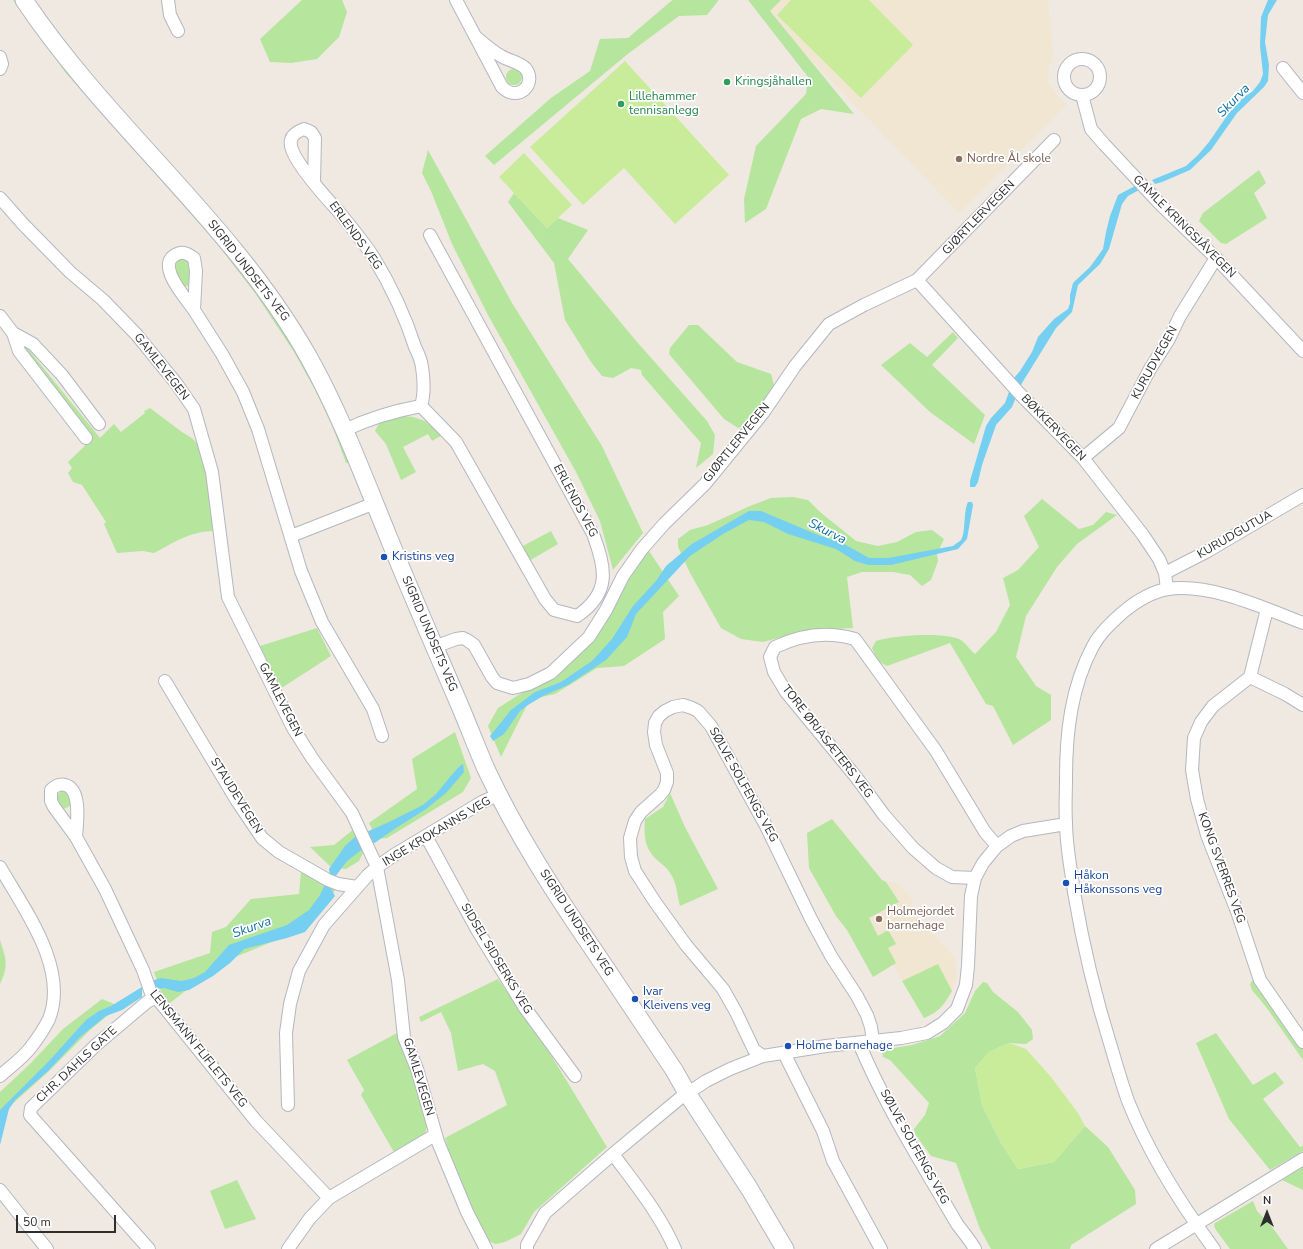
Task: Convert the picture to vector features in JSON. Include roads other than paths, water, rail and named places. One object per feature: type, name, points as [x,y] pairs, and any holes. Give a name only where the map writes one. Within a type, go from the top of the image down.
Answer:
[{"type":"street","name":"SIGRID UNDSETS VEG","points":[[24,0],[42,26],[89,86],[225,239],[268,294],[289,324],[309,358],[345,430],[434,647],[484,766],[498,795],[532,855],[570,915],[674,1070],[687,1093],[749,1188],[785,1249]]},
{"type":"street","points":[[168,0],[170,15],[178,31]]},
{"type":"street","points":[[456,0],[502,87],[508,92],[515,94],[527,87],[528,74],[526,69],[520,64],[502,57],[476,37]]},
{"type":"street","points":[[0,57],[2,64],[0,69]]},
{"type":"street","points":[[1283,68],[1303,93]]},
{"type":"street","name":"GAMLE KRINGSJÅVEGEN","points":[[1082,95],[1091,129],[1160,204],[1216,258],[1303,350]]},
{"type":"street","name":"GJØRTLERVEGEN","points":[[434,647],[456,639],[463,638],[467,640],[474,645],[497,683],[513,688],[529,684],[551,673],[589,637],[606,610],[623,576],[642,548],[705,484],[763,413],[796,366],[829,324],[864,305],[917,280],[959,239],[1054,140]]},
{"type":"street","name":"ERLENDS VEG","points":[[314,182],[352,228],[373,257],[388,284],[410,331],[422,365],[424,397],[421,406],[456,442],[545,599],[554,610],[577,616],[588,608],[597,595],[603,582],[603,566],[593,534],[430,235]]},
{"type":"street","name":"GAMLEVEGEN","points":[[0,198],[70,272],[103,300],[136,334],[176,383],[194,409],[212,472],[228,597],[293,728],[312,758],[352,813],[370,849],[377,867],[398,980],[404,1037],[417,1069],[435,1134],[464,1206],[486,1249]]},
{"type":"street","name":"KURUDVEGEN","points":[[1083,458],[1119,428],[1180,316],[1216,258]]},
{"type":"street","name":"BØKKERVEGEN","points":[[917,280],[1015,389],[1083,458],[1143,535],[1159,559],[1166,573],[1167,589]]},
{"type":"street","points":[[194,310],[222,354],[243,392],[258,429],[301,570],[322,622],[372,709],[382,736]]},
{"type":"street","points":[[0,316],[13,333],[19,351],[86,438]]},
{"type":"street","points":[[13,333],[33,344],[62,375],[99,424]]},
{"type":"street","points":[[345,430],[374,417],[398,410],[421,406]]},
{"type":"street","name":"KURUDGUTUA","points":[[1166,573],[1206,552],[1227,538],[1303,495]]},
{"type":"street","points":[[291,536],[375,503]]},
{"type":"street","points":[[1214,1249],[1195,1224],[1171,1187],[1144,1137],[1125,1092],[1095,994],[1080,928],[1066,824],[1066,750],[1069,722],[1082,670],[1093,645],[1107,626],[1139,600],[1167,589],[1183,588],[1211,591],[1267,609],[1303,623]]},
{"type":"street","points":[[1267,609],[1250,677],[1285,694],[1303,705]]},
{"type":"street","name":"TORE ØRJASÆTERS VEG","points":[[975,878],[952,877],[936,868],[913,848],[884,815],[856,777],[786,692],[774,672],[770,657],[774,647],[790,640],[814,635],[841,635],[855,639],[936,751],[985,832],[997,846]]},
{"type":"street","name":"KONG SVERRES VEG","points":[[1250,677],[1213,706],[1201,722],[1194,738],[1192,770],[1197,799],[1207,835],[1238,914],[1260,980],[1303,1042]]},
{"type":"street","name":"STAUDEVEGEN","points":[[165,681],[237,801],[262,838],[279,852],[328,880],[338,884],[357,887]]},
{"type":"street","name":"SØLVE SOLFENGS VEG","points":[[763,1056],[754,1050],[723,989],[686,945],[655,902],[635,870],[631,857],[630,838],[635,821],[641,812],[660,796],[667,782],[667,773],[656,745],[654,732],[655,723],[665,711],[682,705],[698,711],[711,726],[765,824],[811,919],[867,1015],[873,1041]]},
{"type":"street","name":"INGE KROKANNS VEG","points":[[288,1105],[286,1033],[290,1004],[298,971],[324,925],[357,887],[377,867],[394,855],[482,802],[498,795]]},
{"type":"street","points":[[527,1249],[527,1245],[545,1213],[612,1154],[687,1093],[706,1081],[763,1056],[826,1046],[927,1034],[943,1023],[957,1009],[967,980],[971,896],[975,878],[983,862],[997,846],[1011,836],[1023,831],[1066,824]]},
{"type":"street","name":"SIDSEL SIDSERKS VEG","points":[[426,836],[476,928],[522,1003],[575,1076]]},
{"type":"street","name":"LENSMANN FLIFLETS VEG","points":[[76,837],[105,889],[143,970],[151,991],[256,1121],[329,1198]]},
{"type":"street","points":[[0,867],[42,940],[52,972],[54,995],[49,1017],[43,1031],[30,1049],[0,1076]]},
{"type":"street","name":"CHR. DAHLS GATE","points":[[149,1249],[30,1115],[31,1108],[96,1045],[147,1002],[151,991]]},
{"type":"street","name":"SØLVE SOLFENGS VEG","points":[[859,1043],[869,1067],[908,1139],[960,1229],[974,1249]]},
{"type":"street","points":[[784,1053],[823,1131],[833,1161],[881,1249]]},
{"type":"street","points":[[288,1249],[310,1218],[329,1198],[435,1134]]},
{"type":"street","points":[[612,1154],[668,1232],[675,1249]]},
{"type":"street","points":[[1156,1249],[1303,1159]]},
{"type":"street","points":[[0,1190],[48,1249]]},
{"type":"water","points":[[1268,0],[1277,0],[1268,15],[1265,42],[1269,65],[1268,81],[1264,87],[1237,113],[1211,150],[1190,170],[1155,184],[1152,180],[1186,166],[1198,155],[1231,110],[1244,97],[1252,92],[1260,82],[1263,74],[1260,46],[1261,17]]},
{"type":"water","points":[[1135,186],[1139,190],[1128,196],[1122,204],[1109,249],[1100,264],[1078,285],[1072,312],[1056,328],[1022,383],[1012,407],[996,425],[982,465],[978,482],[975,487],[970,487],[970,481],[986,426],[991,418],[1005,403],[1014,378],[1032,352],[1038,337],[1054,319],[1068,309],[1073,283],[1090,267],[1103,249],[1110,216],[1118,195]]},
{"type":"water","points":[[968,502],[972,502],[973,505],[967,539],[958,549],[891,565],[868,565],[855,561],[836,549],[788,534],[764,522],[749,520],[723,534],[690,556],[636,614],[627,637],[606,660],[568,685],[543,696],[528,705],[520,711],[504,734],[493,741],[490,736],[511,710],[535,692],[561,682],[592,661],[612,639],[633,606],[656,581],[666,566],[692,544],[749,511],[761,511],[818,535],[844,544],[869,558],[888,558],[953,546],[963,537],[966,506]]},
{"type":"water","points":[[463,764],[464,772],[446,793],[426,809],[360,851],[347,861],[335,877],[330,875],[329,869],[345,846],[355,837],[423,805],[436,794],[455,771]]},
{"type":"water","points":[[325,884],[329,885],[335,896],[305,932],[244,949],[230,963],[213,976],[189,990],[178,992],[164,988],[157,989],[152,981],[160,978],[182,981],[194,978],[205,972],[229,945],[287,925],[309,910],[320,895]]},
{"type":"water","points":[[142,987],[142,997],[122,1010],[106,1016],[80,1037],[48,1071],[16,1099],[9,1109],[0,1145],[0,1110],[49,1061],[86,1020]]},
{"type":"place","name":"Kringsjåhallen","points":[[727,82]]},
{"type":"place","name":"Lillehammer tennisanlegg","points":[[621,104]]},
{"type":"place","name":"Nordre Ål skole","points":[[959,159]]},
{"type":"place","name":"Kristins veg","points":[[384,557]]},
{"type":"place","name":"Håkon Håkonssons veg","points":[[1066,883]]},
{"type":"place","name":"Holmejordet barnehage","points":[[879,919]]},
{"type":"place","name":"Ivar Kleivens veg","points":[[635,999]]},
{"type":"place","name":"Holme barnehage","points":[[788,1046]]},
{"type":"water label","name":"Skurva","points":[[1234,101]]},
{"type":"water label","name":"Skurva","points":[[827,532]]},
{"type":"water label","name":"Skurva","points":[[252,928]]}]
